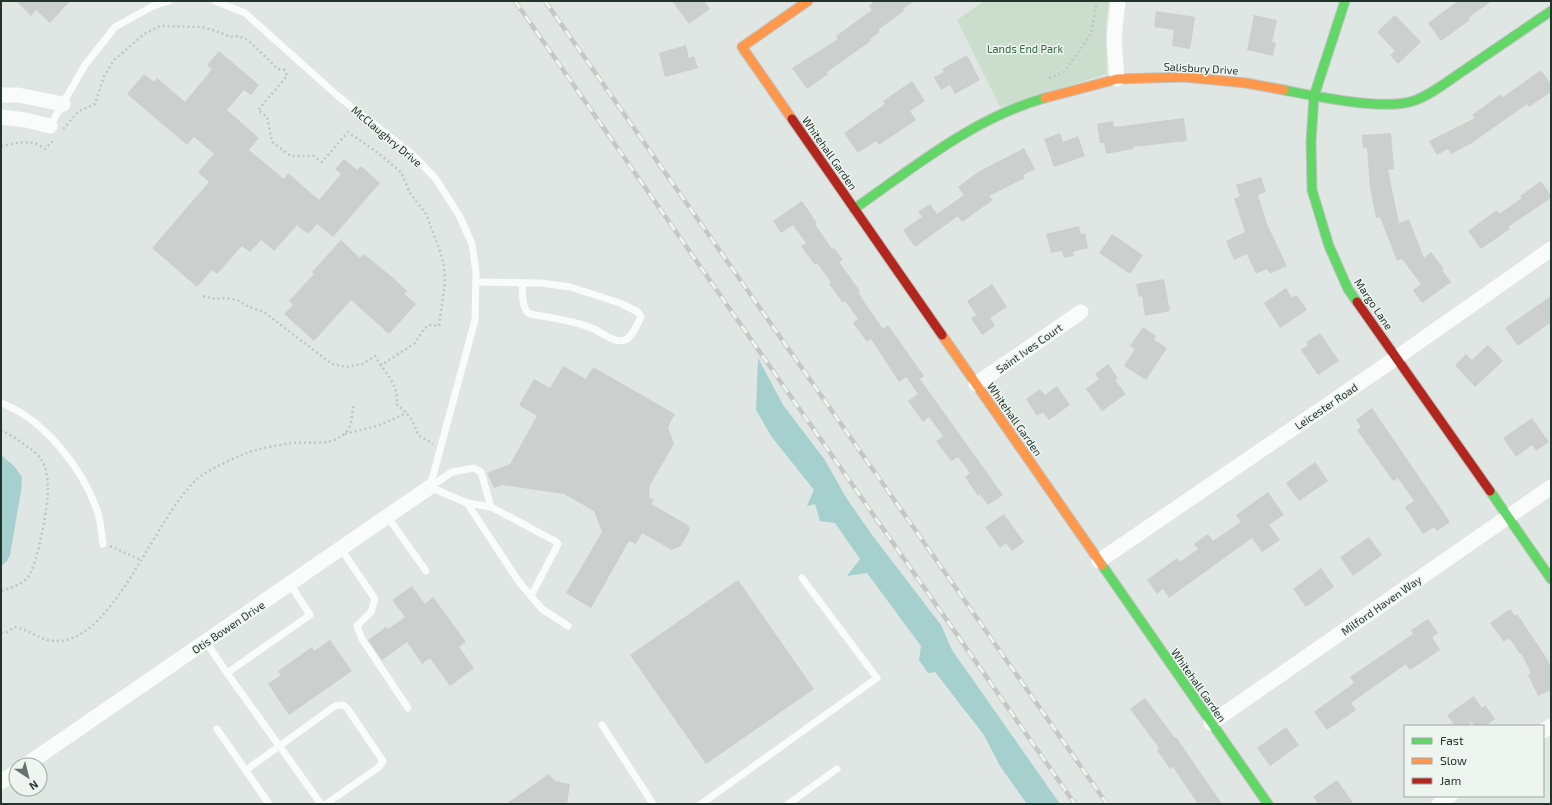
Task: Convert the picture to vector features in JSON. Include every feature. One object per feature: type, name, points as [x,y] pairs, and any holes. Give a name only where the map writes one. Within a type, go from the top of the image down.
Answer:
[{"type":"street","name":"Whitehall Garden","points":[[808,1],[742,47],[1268,804]]},
{"type":"street","points":[[1117,79],[1114,39],[1118,1]]},
{"type":"street","name":"Margo Lane","points":[[1344,1],[1314,96],[1311,142],[1312,190],[1329,246],[1348,289],[1551,579]]},
{"type":"street","name":"Salisbury Drive","points":[[854,209],[953,141],[994,118],[1042,99],[1117,79],[1184,77],[1246,83],[1314,96],[1382,104],[1414,101],[1453,79],[1551,10]]},
{"type":"street","points":[[1,95],[18,95],[63,104]]},
{"type":"street","points":[[1,117],[26,120],[55,132]]},
{"type":"street","name":"Leicester Road","points":[[1099,561],[1396,358],[1551,249]]},
{"type":"street","name":"Saint Ives Court","points":[[976,384],[1081,312]]},
{"type":"street","name":"Otis Bowen Drive","points":[[38,757],[430,487]]},
{"type":"street","name":"Milford Haven Way","points":[[1211,723],[1551,487]]},
{"type":"street","points":[[1438,804],[1448,797]]},
{"type":"lane","points":[[55,132],[63,104],[85,65],[115,27],[153,6],[169,1]]},
{"type":"lane","name":"McClaughry Drive","points":[[215,1],[245,13],[339,97],[412,154],[436,179],[460,217],[472,244],[476,282],[475,320],[430,487]]},
{"type":"lane","points":[[476,282],[522,284],[541,283],[570,287],[620,303],[638,312],[641,317],[631,335],[626,340],[619,341],[586,326],[526,312],[524,307],[522,284]]},
{"type":"lane","points":[[1,403],[37,424],[56,442],[75,467],[98,512],[103,544]]},
{"type":"lane","points":[[430,487],[452,472],[474,468],[481,472],[491,507]]},
{"type":"lane","points":[[430,487],[467,503],[491,507],[558,544],[531,596]]},
{"type":"lane","points":[[467,503],[519,582],[542,609],[568,626]]},
{"type":"lane","points":[[387,516],[426,571]]},
{"type":"lane","points":[[341,549],[375,599],[371,612],[357,626],[362,639],[408,708]]},
{"type":"lane","points":[[701,804],[877,678],[802,578]]},
{"type":"lane","points":[[227,673],[310,615],[290,584]]},
{"type":"lane","points":[[206,642],[321,804]]},
{"type":"lane","points":[[246,770],[335,706],[343,704],[383,761],[379,767],[326,804]]},
{"type":"lane","points":[[602,725],[654,804]]},
{"type":"lane","points":[[217,729],[269,804]]},
{"type":"lane","points":[[788,804],[837,769]]},
{"type":"path","points":[[1046,80],[1064,72],[1091,34],[1097,1]]},
{"type":"path","points":[[1,146],[24,142],[35,143],[45,149],[55,132],[79,110],[94,104],[104,76],[114,60],[144,34],[160,26],[202,27],[230,37],[238,36],[248,40],[278,69],[285,70],[287,76],[258,110],[267,117],[272,142],[291,156],[314,156],[322,162],[348,132],[374,150],[400,172],[410,192],[426,214],[444,266],[445,282],[439,326],[429,326],[424,329],[414,344],[380,366]]},
{"type":"path","points":[[203,296],[215,299],[224,298],[237,300],[249,307],[264,312],[332,364],[347,367],[362,364],[375,356],[380,366],[397,390],[398,397],[396,404],[407,413],[415,426],[418,435],[440,449]]},
{"type":"path","points":[[345,434],[351,420],[353,406]]},
{"type":"path","points":[[1,633],[7,632],[15,627],[40,638],[58,642],[71,640],[88,630],[111,606],[181,497],[196,480],[205,473],[256,450],[292,443],[318,443],[333,440],[345,434],[377,426],[407,413]]},
{"type":"path","points":[[1,430],[20,441],[41,459],[48,488],[44,520],[35,564],[25,581],[1,591]]},
{"type":"path","points":[[103,544],[141,560]]},
{"type":"green space","name":"Lands End Park","points":[[984,1],[1109,1],[1106,26],[1107,74],[1000,107],[957,20]]},
{"type":"water","points":[[758,358],[783,405],[825,460],[845,496],[872,535],[941,625],[952,650],[1060,804],[1027,804],[1000,766],[984,735],[935,672],[928,673],[919,660],[921,646],[867,573],[847,576],[860,559],[835,523],[820,521],[815,504],[807,506],[814,490],[771,436],[756,410]]},
{"type":"water","points":[[1,455],[14,466],[22,477],[10,555],[7,561],[1,566]]},
{"type":"building","points":[[16,1],[70,1],[50,23],[36,10],[31,16]]},
{"type":"building","points":[[672,1],[704,1],[710,9],[689,24]]},
{"type":"building","points":[[875,1],[915,1],[878,30],[880,32],[870,39],[871,41],[827,72],[828,74],[807,89],[792,68],[838,39],[836,36],[872,10],[869,6]]},
{"type":"building","points":[[1458,1],[1492,1],[1468,18],[1470,20],[1441,41],[1428,23]]},
{"type":"building","points":[[1156,11],[1195,17],[1190,49],[1172,46],[1174,30],[1154,27]]},
{"type":"building","points":[[1254,15],[1277,20],[1272,42],[1276,43],[1273,56],[1247,50]]},
{"type":"building","points":[[1395,15],[1421,42],[1398,64],[1390,55],[1395,51],[1377,32]]},
{"type":"building","points":[[686,45],[689,58],[694,56],[698,68],[665,77],[659,53]]},
{"type":"building","points":[[219,51],[259,85],[251,95],[244,90],[227,110],[259,138],[249,150],[284,179],[288,173],[319,200],[341,174],[335,169],[344,159],[357,170],[361,166],[380,183],[333,237],[317,224],[308,234],[297,225],[274,251],[261,240],[250,252],[242,246],[217,274],[212,270],[197,287],[152,248],[209,182],[198,172],[214,154],[194,137],[187,145],[127,94],[144,74],[154,82],[157,78],[185,102],[212,69],[207,65]]},
{"type":"building","points":[[967,55],[980,80],[955,94],[950,85],[941,90],[934,77],[944,72],[942,69]]},
{"type":"building","points":[[1541,70],[1551,84],[1551,92],[1529,107],[1527,104],[1472,143],[1451,154],[1448,149],[1437,155],[1429,141],[1475,118],[1472,115],[1501,94],[1503,97]]},
{"type":"building","points":[[912,81],[925,101],[910,111],[916,120],[879,145],[876,141],[858,153],[844,133],[885,104],[883,101]]},
{"type":"building","points":[[1184,118],[1187,141],[1133,147],[1133,149],[1106,154],[1104,143],[1100,143],[1097,124],[1113,121],[1114,127]]},
{"type":"building","points":[[1060,133],[1063,142],[1078,136],[1085,156],[1054,167],[1044,139]]},
{"type":"building","points":[[1391,133],[1394,169],[1388,170],[1399,223],[1409,219],[1424,258],[1431,252],[1444,269],[1442,270],[1451,282],[1422,303],[1413,290],[1421,284],[1402,259],[1397,261],[1380,217],[1376,218],[1370,188],[1367,148],[1363,148],[1362,135]]},
{"type":"building","points":[[1024,148],[1035,169],[1023,175],[1025,178],[989,196],[993,200],[962,222],[958,216],[915,247],[903,230],[922,217],[918,212],[930,204],[937,214],[964,195],[958,187],[978,172]]},
{"type":"building","points":[[1261,177],[1266,192],[1258,195],[1267,224],[1287,266],[1270,274],[1267,269],[1256,274],[1247,254],[1234,260],[1226,241],[1245,232],[1234,199],[1240,196],[1236,185]]},
{"type":"building","points":[[1541,181],[1551,198],[1508,227],[1510,229],[1481,249],[1468,231],[1497,210],[1499,214],[1522,198],[1520,196]]},
{"type":"building","points":[[802,201],[832,249],[834,248],[843,260],[839,262],[860,291],[858,292],[865,303],[883,329],[888,325],[924,376],[920,379],[1003,495],[988,505],[980,494],[978,496],[965,477],[970,473],[958,457],[951,461],[936,441],[943,436],[929,417],[923,422],[908,401],[918,394],[906,377],[899,382],[871,339],[867,342],[853,323],[858,319],[845,301],[843,303],[829,284],[831,282],[817,263],[815,265],[801,246],[806,243],[793,225],[781,233],[773,221]]},
{"type":"building","points":[[1079,226],[1081,234],[1085,233],[1088,248],[1073,252],[1074,256],[1064,258],[1062,251],[1051,253],[1046,234]]},
{"type":"building","points":[[1112,234],[1143,255],[1130,274],[1099,253]]},
{"type":"building","points":[[341,240],[360,258],[364,254],[392,277],[407,291],[404,294],[416,304],[389,334],[351,300],[314,341],[284,314],[293,305],[289,301],[314,274],[312,272]]},
{"type":"building","points":[[1164,279],[1170,311],[1145,316],[1142,296],[1139,297],[1136,284]]},
{"type":"building","points":[[992,284],[1007,307],[990,318],[995,326],[982,335],[971,318],[976,315],[967,301]]},
{"type":"building","points":[[1286,288],[1292,298],[1297,295],[1307,310],[1280,328],[1264,303]]},
{"type":"building","points":[[1551,296],[1551,322],[1518,346],[1505,328]]},
{"type":"building","points":[[1143,327],[1156,336],[1154,340],[1167,348],[1146,380],[1124,366],[1135,349],[1130,346]]},
{"type":"building","points":[[1320,333],[1339,361],[1318,375],[1301,350],[1308,345],[1306,342]]},
{"type":"building","points":[[1488,345],[1503,361],[1475,387],[1455,365],[1466,354],[1472,360]]},
{"type":"building","points":[[1108,364],[1118,378],[1115,380],[1126,394],[1102,411],[1086,389],[1099,379],[1095,374]]},
{"type":"building","points":[[563,366],[586,379],[593,367],[675,414],[668,427],[674,444],[650,485],[649,497],[654,500],[651,504],[688,525],[690,530],[681,546],[672,550],[642,533],[636,544],[629,541],[591,608],[566,593],[602,532],[594,511],[564,494],[502,485],[494,488],[487,473],[510,464],[537,416],[519,405],[534,379],[550,388]]},
{"type":"building","points":[[1057,386],[1070,405],[1049,420],[1043,412],[1037,416],[1026,399],[1040,389],[1045,395]]},
{"type":"building","points":[[1372,408],[1450,522],[1437,531],[1434,527],[1423,534],[1405,507],[1414,501],[1398,478],[1393,481],[1357,430],[1361,427],[1356,420]]},
{"type":"building","points":[[1532,418],[1549,442],[1536,451],[1532,445],[1516,457],[1503,438]]},
{"type":"building","points":[[1315,462],[1328,481],[1299,501],[1286,483]]},
{"type":"building","points":[[1268,492],[1284,515],[1269,525],[1280,540],[1262,552],[1252,538],[1169,598],[1163,589],[1157,594],[1147,580],[1177,558],[1180,562],[1198,549],[1194,544],[1208,534],[1213,541],[1241,522],[1236,515]]},
{"type":"building","points":[[1004,514],[1024,542],[1012,551],[1006,543],[1000,548],[985,527]]},
{"type":"building","points":[[1369,537],[1382,555],[1353,576],[1340,557]]},
{"type":"building","points":[[1321,568],[1334,587],[1306,607],[1293,589]]},
{"type":"building","points":[[738,580],[814,689],[706,764],[630,655]]},
{"type":"building","points":[[412,586],[425,604],[433,597],[466,642],[459,647],[474,668],[450,686],[430,658],[422,664],[407,642],[382,660],[368,640],[386,627],[388,629],[405,617],[392,600]]},
{"type":"building","points":[[1510,609],[1515,616],[1517,614],[1551,667],[1551,690],[1538,696],[1528,675],[1531,673],[1521,653],[1520,654],[1509,638],[1504,642],[1490,623]]},
{"type":"building","points":[[1428,619],[1438,633],[1432,637],[1440,650],[1410,670],[1406,664],[1351,703],[1356,710],[1327,730],[1314,712],[1354,683],[1350,677],[1413,634],[1411,630]]},
{"type":"building","points":[[330,640],[352,671],[289,715],[268,684],[281,675],[278,671],[312,647],[314,651]]},
{"type":"building","points":[[1474,696],[1482,708],[1485,705],[1495,719],[1487,725],[1474,725],[1472,722],[1468,725],[1454,725],[1447,715]]},
{"type":"building","points":[[1145,698],[1175,738],[1176,737],[1222,804],[1198,804],[1173,767],[1170,769],[1157,750],[1159,748],[1130,709]]},
{"type":"building","points":[[1286,727],[1299,745],[1270,766],[1257,748]]},
{"type":"building","points":[[549,774],[555,781],[570,784],[567,804],[506,804]]},
{"type":"building","points":[[1337,780],[1354,804],[1318,804],[1313,797]]},
{"type":"railway","points":[[515,1],[1075,804]]},
{"type":"railway","points":[[545,1],[1107,804]]},
{"type":"traffic: fast","points":[[1345,1],[1314,96],[1311,142],[1312,190],[1329,246],[1348,289],[1357,302]]},
{"type":"traffic: fast","points":[[1284,90],[1349,102],[1400,104],[1413,101],[1439,88],[1551,11]]},
{"type":"traffic: fast","points":[[854,209],[945,145],[969,131],[1019,107],[1045,98]]},
{"type":"traffic: fast","points":[[1490,491],[1551,579]]},
{"type":"traffic: fast","points":[[1102,565],[1268,804]]},
{"type":"traffic: slow","points":[[792,119],[742,47],[808,1]]},
{"type":"traffic: slow","points":[[1045,98],[1117,79],[1184,77],[1246,83],[1284,90]]},
{"type":"traffic: slow","points":[[942,335],[1102,565]]},
{"type":"traffic: jam","points":[[792,119],[942,335]]},
{"type":"traffic: jam","points":[[1357,302],[1490,491]]}]
